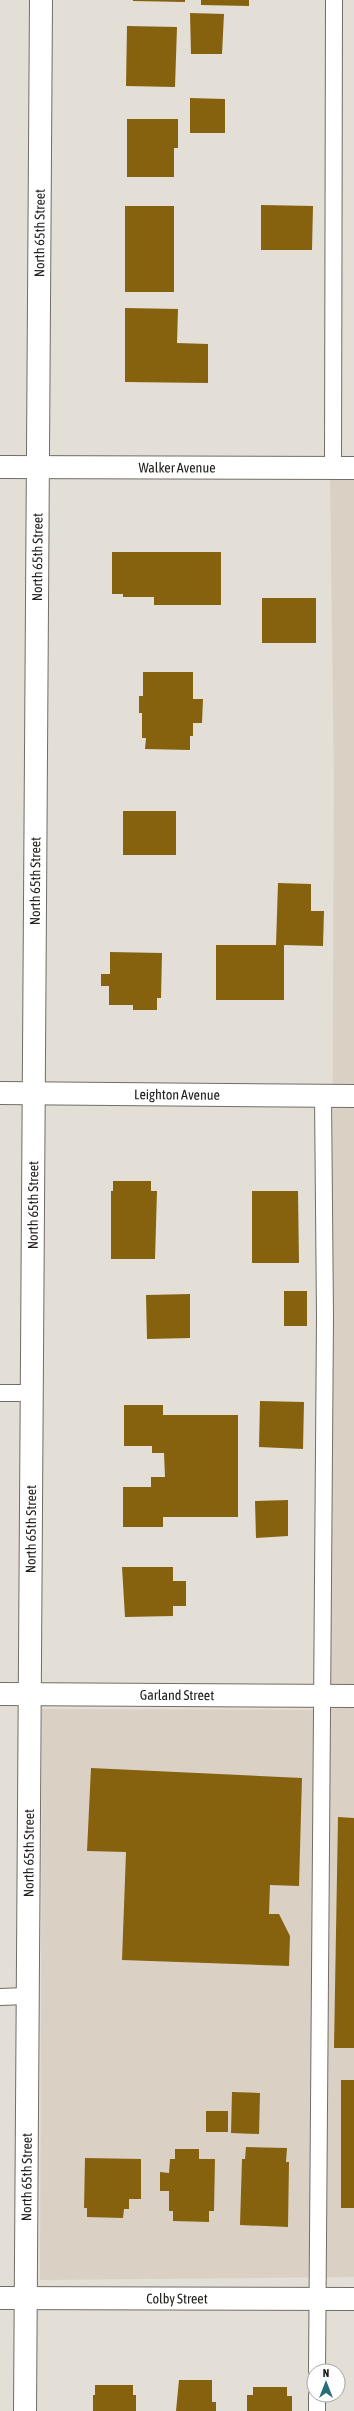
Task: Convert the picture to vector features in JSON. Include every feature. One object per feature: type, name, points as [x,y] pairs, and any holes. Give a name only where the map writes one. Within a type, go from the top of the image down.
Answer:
[{"type":"street","name":"North 65th Street","points":[[25,2411],[41,0]]},
{"type":"street","name":"Walker Avenue","points":[[0,467],[344,468]]},
{"type":"street","name":"Leighton Avenue","points":[[0,1093],[354,1096]]},
{"type":"street","name":"Garland Street","points":[[0,1694],[354,1696]]},
{"type":"street","name":"Colby Street","points":[[0,2298],[354,2299]]},
{"type":"lane","points":[[334,0],[344,468]]},
{"type":"lane","points":[[317,2363],[325,1317],[323,1095]]},
{"type":"lane","points":[[0,1393],[32,1393]]},
{"type":"lane","points":[[0,1997],[27,1996]]},
{"type":"shaded area","points":[[330,479],[354,480],[354,2277],[40,2280],[42,1709],[330,1710],[334,781]]},
{"type":"building","points":[[185,0],[185,2],[133,1]]},
{"type":"building","points":[[201,0],[249,0],[249,6],[201,5]]},
{"type":"building","points":[[190,13],[224,14],[222,54],[191,54]]},
{"type":"building","points":[[127,26],[177,27],[175,87],[126,86]]},
{"type":"building","points":[[190,98],[225,99],[225,133],[190,133]]},
{"type":"building","points":[[127,119],[178,119],[178,148],[174,148],[174,177],[127,177]]},
{"type":"building","points":[[261,205],[313,206],[312,250],[261,250]]},
{"type":"building","points":[[125,206],[174,206],[174,292],[125,292]]},
{"type":"building","points":[[125,308],[178,309],[177,343],[208,344],[208,383],[125,382]]},
{"type":"building","points":[[112,552],[221,552],[221,605],[154,605],[154,597],[123,597],[123,594],[112,594]]},
{"type":"building","points":[[262,598],[316,598],[316,643],[262,643]]},
{"type":"building","points":[[143,672],[193,672],[193,699],[203,699],[202,723],[193,723],[193,736],[190,736],[190,750],[145,749],[146,738],[142,738],[142,713],[139,713],[139,696],[143,696]]},
{"type":"building","points":[[123,811],[176,811],[176,855],[123,855]]},
{"type":"building","points":[[278,883],[311,884],[311,911],[324,911],[323,946],[284,945],[284,1000],[216,1000],[216,945],[276,945]]},
{"type":"building","points":[[110,952],[162,953],[161,998],[157,998],[157,1010],[133,1010],[133,1005],[109,1005],[109,986],[101,986],[101,974],[110,974]]},
{"type":"building","points":[[113,1181],[151,1181],[151,1191],[157,1191],[155,1259],[111,1259],[111,1191],[113,1191]]},
{"type":"building","points":[[252,1191],[298,1191],[299,1263],[252,1263]]},
{"type":"building","points":[[284,1291],[307,1291],[307,1326],[284,1326]]},
{"type":"building","points":[[190,1294],[190,1338],[147,1339],[146,1295]]},
{"type":"building","points":[[260,1401],[304,1402],[303,1449],[259,1447]]},
{"type":"building","points":[[124,1405],[163,1405],[163,1415],[238,1415],[238,1517],[163,1517],[163,1527],[123,1527],[123,1487],[151,1487],[151,1477],[165,1477],[164,1453],[152,1453],[152,1446],[124,1446]]},
{"type":"building","points":[[288,1500],[288,1536],[256,1538],[255,1501]]},
{"type":"building","points":[[122,1567],[173,1567],[173,1581],[186,1581],[186,1606],[173,1606],[173,1616],[125,1617]]},
{"type":"building","points":[[91,1768],[302,1778],[299,1886],[270,1885],[269,1914],[279,1914],[290,1936],[289,1966],[122,1960],[126,1852],[87,1851]]},
{"type":"building","points":[[338,1817],[354,1818],[354,2048],[334,2048]]},
{"type":"building","points":[[341,2080],[354,2080],[354,2208],[341,2208]]},
{"type":"building","points":[[232,2092],[260,2093],[259,2134],[231,2133]]},
{"type":"building","points":[[206,2111],[228,2111],[228,2132],[206,2132]]},
{"type":"building","points":[[246,2147],[287,2148],[286,2162],[289,2162],[288,2227],[240,2225],[242,2159],[245,2159]]},
{"type":"building","points":[[175,2149],[199,2149],[199,2159],[215,2159],[214,2211],[209,2211],[209,2222],[173,2221],[173,2211],[169,2211],[169,2191],[160,2191],[160,2172],[169,2173],[170,2159],[175,2159]]},
{"type":"building","points":[[85,2158],[141,2159],[141,2199],[129,2199],[129,2209],[124,2209],[123,2218],[87,2217],[87,2208],[84,2208]]},
{"type":"building","points":[[179,2380],[212,2380],[212,2402],[216,2402],[216,2411],[176,2411]]},
{"type":"building","points":[[95,2385],[133,2385],[133,2395],[136,2395],[136,2411],[93,2411],[93,2395],[95,2395]]},
{"type":"building","points":[[253,2387],[287,2387],[287,2396],[292,2396],[292,2411],[247,2411],[247,2395],[253,2395]]}]
